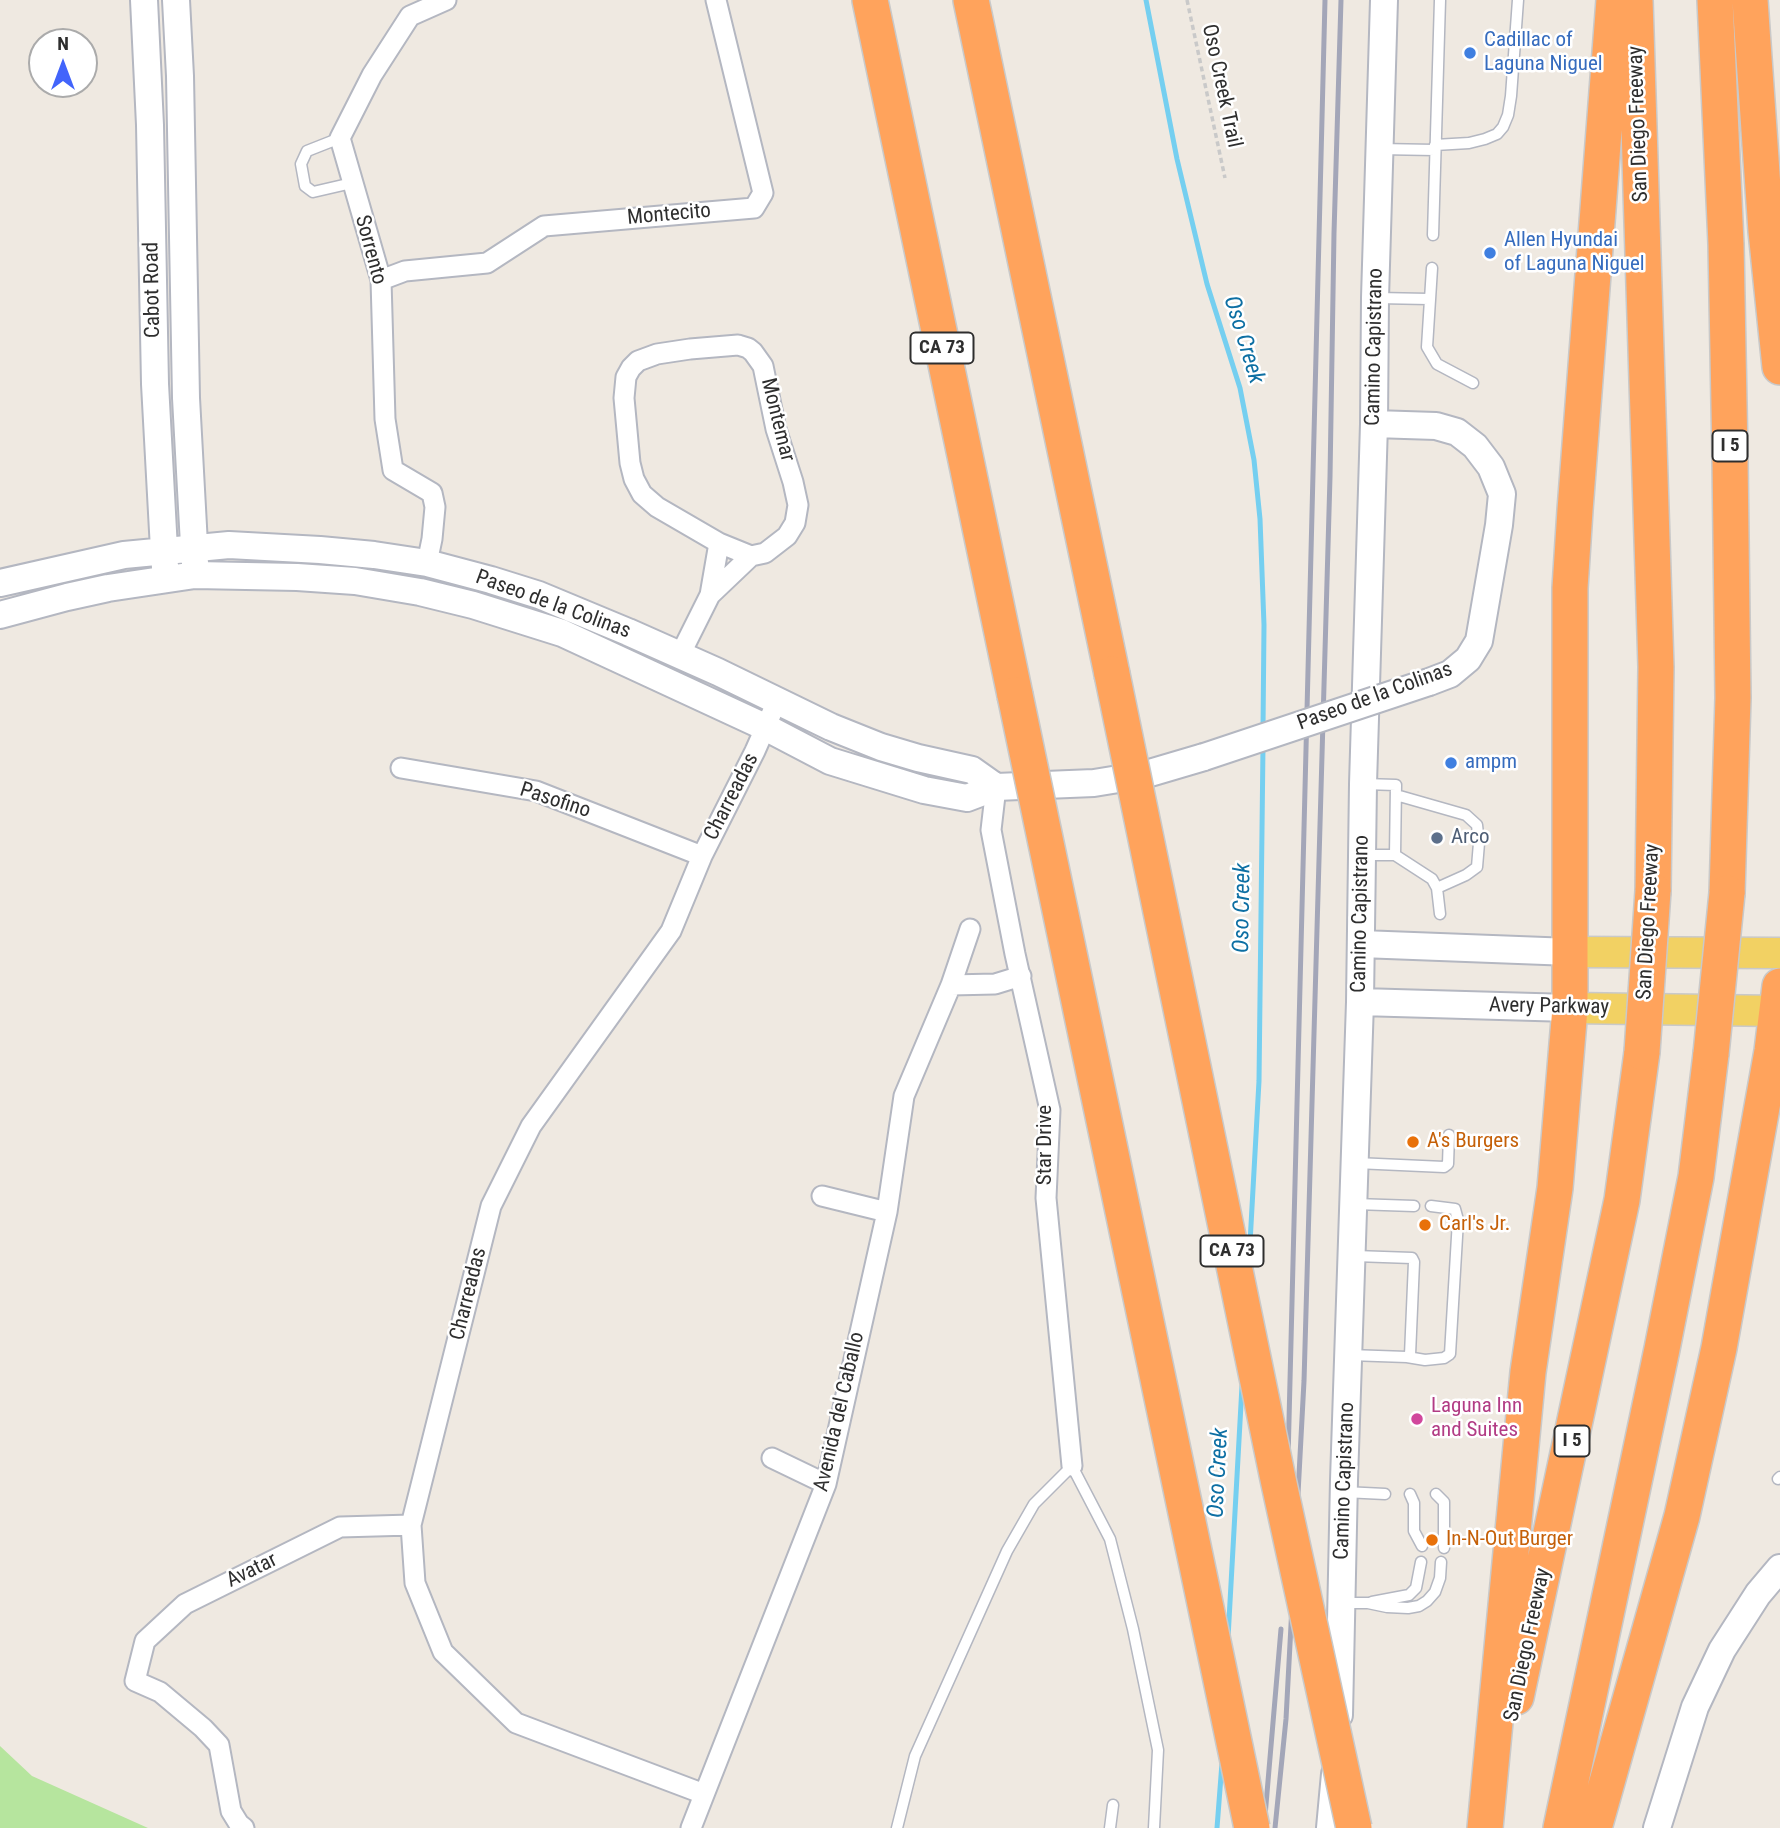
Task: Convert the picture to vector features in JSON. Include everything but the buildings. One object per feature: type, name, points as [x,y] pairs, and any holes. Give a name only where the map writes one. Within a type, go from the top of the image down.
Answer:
[{"type":"highway","name":"CA 73","points":[[870,0],[1252,1828]]},
{"type":"highway","name":"CA 73","points":[[971,0],[1275,1465],[1354,1828]]},
{"type":"highway","points":[[1487,1828],[1528,1372],[1555,1188],[1570,1008],[1570,588],[1614,0]]},
{"type":"highway","name":"San Diego Freeway","points":[[1487,1828],[1622,1200],[1642,1052],[1653,891],[1656,667],[1635,0]]},
{"type":"highway","name":"I 5","points":[[1561,1828],[1696,1177],[1727,893],[1733,698],[1730,444],[1726,244],[1715,0]]},
{"type":"highway","points":[[1750,0],[1766,231],[1780,367]]},
{"type":"highway","points":[[1594,1828],[1682,1516],[1719,1348],[1779,1003]]},
{"type":"main road","name":"Cabot Road","points":[[144,0],[150,125],[155,384],[166,580]]},
{"type":"main road","name":"Cabot Road","points":[[176,0],[186,398],[195,575]]},
{"type":"main road","name":"Camino Capistrano","points":[[1330,1828],[1338,1731],[1360,1002],[1363,784],[1384,0]]},
{"type":"main road","name":"Paseo de la Colinas","points":[[0,615],[120,586],[195,575],[297,577],[355,582],[420,592],[562,633],[765,727],[830,761],[924,790],[967,798],[996,787],[1094,783],[1143,775],[1204,757],[1429,682],[1450,674],[1468,659],[1479,641],[1502,494],[1491,467],[1475,446],[1457,432],[1436,426],[1374,424]]},
{"type":"main road","name":"Paseo de la Colinas","points":[[0,583],[112,557],[229,545],[374,555],[427,563],[539,596],[628,632],[831,727],[881,747],[972,770],[996,787]]},
{"type":"main road","points":[[562,633],[618,646],[648,658],[680,656]]},
{"type":"main road","points":[[1360,944],[1571,953],[1780,953]]},
{"type":"main road","name":"Avery Parkway","points":[[1360,1002],[1570,1008],[1779,1003]]},
{"type":"main road","points":[[1657,1828],[1695,1707],[1722,1650],[1758,1594],[1780,1567]]},
{"type":"street","points":[[340,138],[372,75],[410,16],[446,0]]},
{"type":"street","name":"Montecito","points":[[381,279],[405,271],[487,263],[544,226],[754,208],[763,193],[716,0]]},
{"type":"street","name":"Sorrento","points":[[340,138],[381,279],[385,419],[393,470],[432,494],[435,507],[427,563]]},
{"type":"street","name":"Montemar","points":[[738,345],[753,352],[763,366],[776,429],[798,505],[795,523],[787,536],[765,553],[751,556],[719,543],[648,500],[637,487],[628,447],[624,398],[626,377],[638,360],[690,349],[738,345]]},
{"type":"street","points":[[680,656],[710,595],[719,543]]},
{"type":"street","points":[[710,595],[751,556]]},
{"type":"street","name":"Charreadas","points":[[704,1794],[516,1723],[443,1652],[415,1583],[411,1525],[491,1206],[531,1126],[671,931],[702,856],[777,701]]},
{"type":"street","name":"Pasofino","points":[[401,768],[536,791],[702,856]]},
{"type":"street","name":"Star Drive","points":[[996,787],[991,830],[1050,1110],[1046,1198],[1072,1466]]},
{"type":"street","name":"Avenida del Caballo","points":[[691,1828],[826,1484],[887,1212],[904,1096],[951,985],[970,929]]},
{"type":"street","points":[[951,985],[995,984],[1021,976]]},
{"type":"street","points":[[822,1195],[887,1212]]},
{"type":"street","points":[[772,1458],[826,1484]]},
{"type":"street","name":"Avatar","points":[[244,1828],[231,1811],[219,1745],[160,1692],[135,1681],[145,1641],[185,1604],[340,1527],[411,1525]]},
{"type":"lane","points":[[1433,235],[1440,0]]},
{"type":"lane","points":[[1379,149],[1435,148],[1469,143],[1497,134],[1508,116],[1518,0]]},
{"type":"lane","points":[[340,138],[307,151],[301,164],[305,186],[313,192],[352,183]]},
{"type":"lane","points":[[1432,268],[1427,347],[1437,364],[1473,383]]},
{"type":"lane","points":[[1375,298],[1429,299]]},
{"type":"lane","points":[[1363,784],[1396,785],[1395,855]]},
{"type":"lane","points":[[1396,795],[1466,815],[1477,825],[1477,867],[1437,888]]},
{"type":"lane","points":[[1362,855],[1395,855],[1432,879],[1437,888],[1440,914]]},
{"type":"lane","points":[[1355,1163],[1444,1167],[1448,1164],[1449,1135]]},
{"type":"lane","points":[[1354,1204],[1414,1206]]},
{"type":"lane","points":[[1349,1355],[1425,1360],[1444,1358],[1450,1354],[1458,1220],[1455,1209],[1431,1206]]},
{"type":"lane","points":[[1352,1256],[1412,1258],[1410,1355],[1407,1357]]},
{"type":"lane","points":[[897,1828],[915,1756],[1007,1551],[1034,1504],[1072,1466],[1110,1539],[1133,1629],[1158,1749],[1154,1828]]},
{"type":"lane","points":[[1344,1492],[1385,1494]]},
{"type":"lane","points":[[1410,1494],[1415,1503],[1414,1531],[1422,1546]]},
{"type":"lane","points":[[1436,1494],[1444,1502],[1444,1548]]},
{"type":"lane","points":[[1341,1604],[1368,1603],[1409,1595],[1416,1588],[1421,1562]]},
{"type":"lane","points":[[1368,1603],[1387,1607],[1419,1606],[1435,1592],[1440,1578],[1441,1562]]},
{"type":"lane","points":[[1110,1828],[1113,1805]]},
{"type":"path","name":"Oso Creek Trail","points":[[1187,0],[1225,178]]},
{"type":"green space","points":[[0,1746],[32,1776],[148,1828],[0,1828]]},
{"type":"waterway","name":"Oso Creek","points":[[1146,0],[1177,159],[1207,284],[1240,388],[1254,460],[1260,519],[1264,625],[1263,729]]},
{"type":"waterway","name":"Oso Creek","points":[[1249,1261],[1259,1081],[1263,746]]},
{"type":"waterway","name":"Oso Creek","points":[[1228,1638],[1242,1386]]},
{"type":"waterway","name":"Oso Creek","points":[[1217,1828],[1222,1763]]},
{"type":"railway","points":[[1286,1538],[1325,0]]},
{"type":"railway","points":[[1275,1828],[1286,1719],[1304,1381],[1341,0]]},
{"type":"railway","points":[[1264,1828],[1281,1629]]},
{"type":"place","name":"Cadillac of Laguna Niguel","points":[[1470,53]]},
{"type":"place","name":"Allen Hyundai of Laguna Niguel","points":[[1490,253]]},
{"type":"place","name":"ampm","points":[[1451,763]]},
{"type":"place","name":"Arco","points":[[1437,838]]},
{"type":"place","name":"A's Burgers","points":[[1413,1142]]},
{"type":"place","name":"Carl's Jr.","points":[[1425,1225]]},
{"type":"place","name":"Laguna Inn and Suites","points":[[1417,1419]]},
{"type":"place","name":"In-N-Out Burger","points":[[1432,1540]]}]
